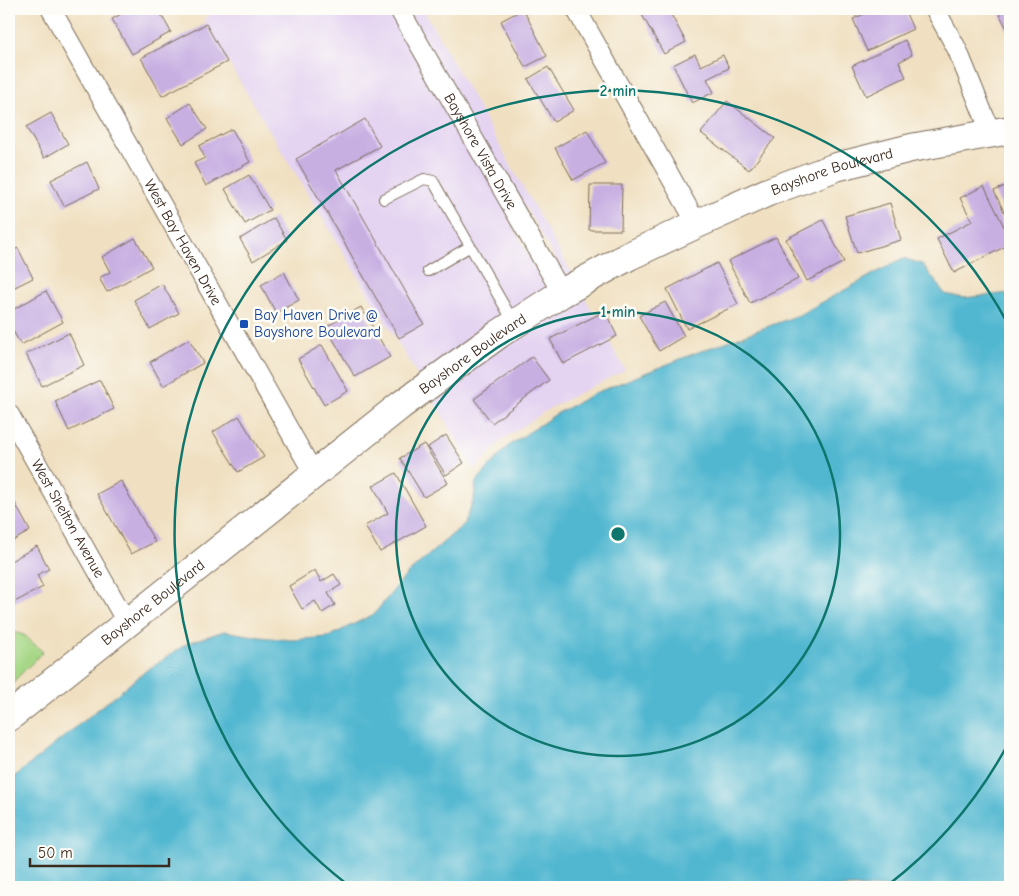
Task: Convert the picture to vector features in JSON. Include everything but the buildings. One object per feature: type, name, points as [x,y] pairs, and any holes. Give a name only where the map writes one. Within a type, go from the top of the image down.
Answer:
[{"type":"street","name":"West Bay Haven Drive","points":[[51,9],[314,474]]},
{"type":"street","name":"Bayshore Vista Drive","points":[[399,9],[562,293]]},
{"type":"street","points":[[576,9],[698,224]]},
{"type":"street","points":[[935,9],[1001,131]]},
{"type":"street","name":"Bayshore Boulevard","points":[[9,717],[400,405],[514,324],[562,293],[628,256],[768,192],[836,168],[911,148],[1001,131]]},
{"type":"street","name":"West Shelton Avenue","points":[[9,414],[127,623]]},
{"type":"lane","points":[[384,199],[424,179],[433,181],[514,324]]},
{"type":"lane","points":[[428,271],[469,247]]},
{"type":"shaded area","points":[[219,9],[423,9],[573,276],[567,279],[526,208],[508,218],[549,290],[420,379],[219,47],[204,19]]},
{"type":"shaded area","points":[[582,293],[625,370],[552,407],[502,440],[475,470],[430,395]]},
{"type":"green space","points":[[9,631],[24,635],[43,652],[9,686]]},
{"type":"water","points":[[903,258],[922,264],[945,294],[963,298],[1010,293],[1010,887],[9,887],[9,781],[147,670],[188,643],[224,631],[291,640],[328,637],[374,614],[407,574],[463,525],[474,499],[476,482],[507,447],[556,414],[595,393],[799,315]]},
{"type":"place","name":"Bay Haven Drive @ Bayshore Boulevard","points":[[244,324]]}]
